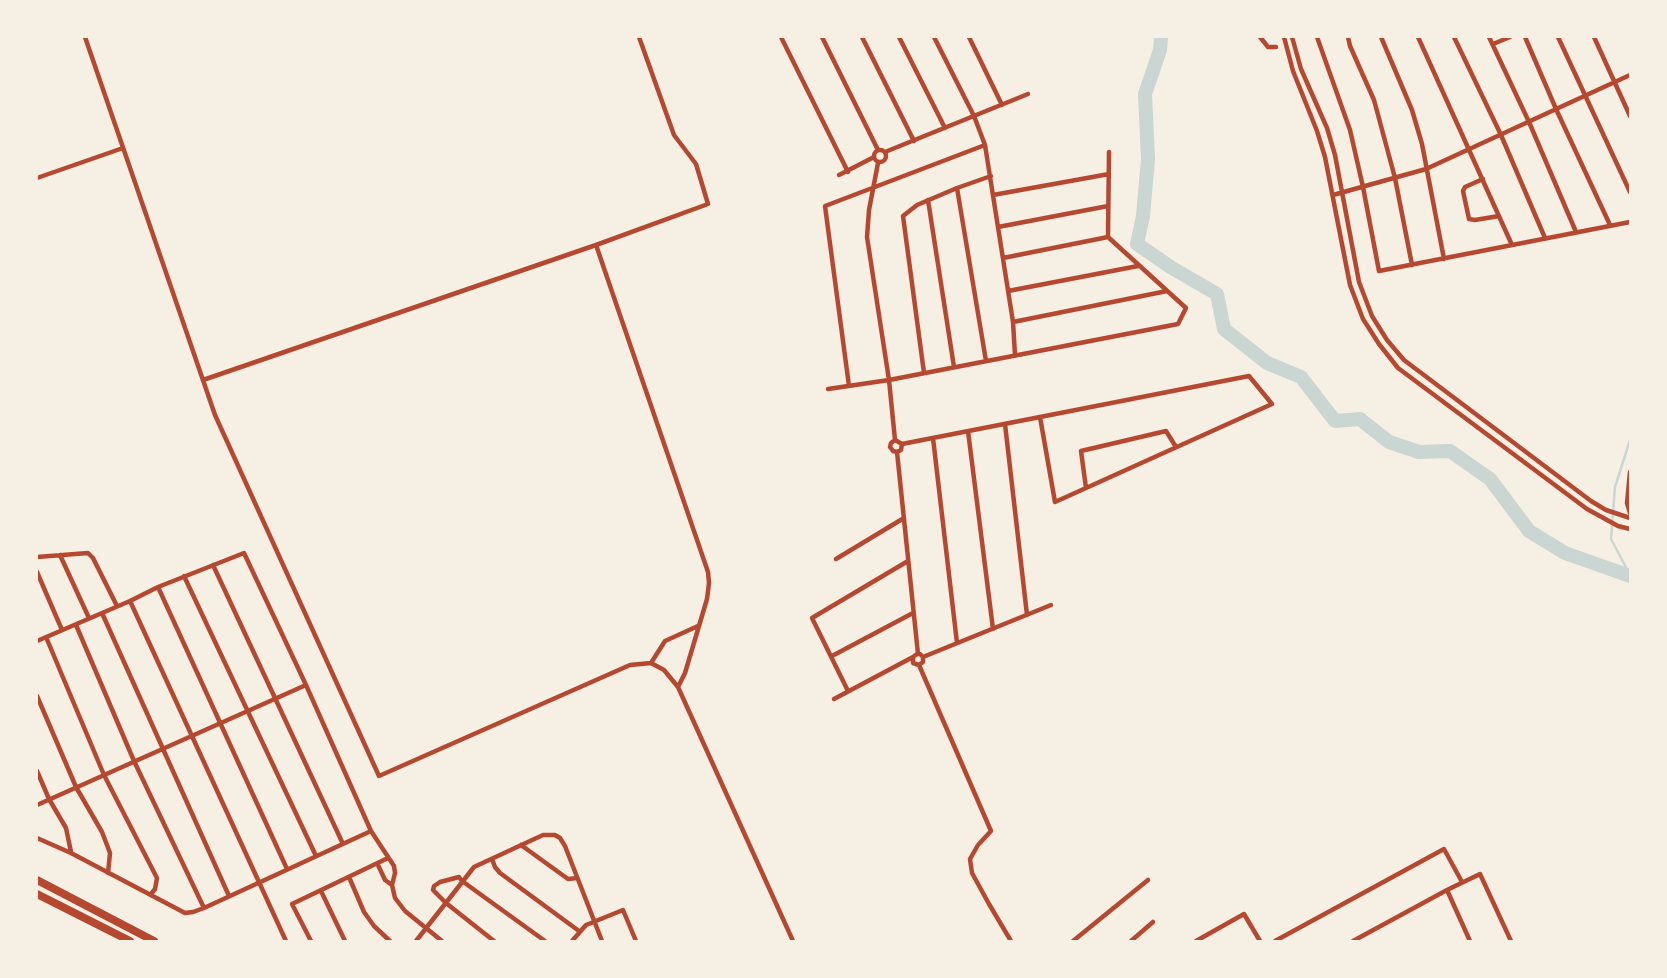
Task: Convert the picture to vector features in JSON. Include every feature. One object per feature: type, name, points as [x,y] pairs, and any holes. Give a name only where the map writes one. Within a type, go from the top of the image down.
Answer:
[{"type":"highway","points":[[37,880],[154,941]]},
{"type":"highway","points":[[37,894],[130,941]]},
{"type":"street","points":[[85,37],[215,415],[379,776],[630,665],[651,663],[664,670],[678,687],[793,941]]},
{"type":"street","points":[[203,380],[708,204],[696,164],[674,135],[639,37]]},
{"type":"street","points":[[781,37],[848,172]]},
{"type":"street","points":[[822,37],[878,150],[885,152],[1028,94]]},
{"type":"street","points":[[862,37],[914,141]]},
{"type":"street","points":[[899,37],[946,128]]},
{"type":"street","points":[[934,37],[974,116],[985,145],[1013,322],[1015,355]]},
{"type":"street","points":[[969,37],[1002,105]]},
{"type":"street","points":[[1260,37],[1268,47],[1276,47]]},
{"type":"street","points":[[1284,37],[1293,71],[1325,158],[1334,194],[1342,251],[1355,302],[1379,344],[1398,368],[1587,509],[1630,529]]},
{"type":"street","points":[[1292,37],[1301,69],[1327,128],[1335,155],[1359,282],[1372,316],[1387,340],[1404,360],[1591,501],[1630,519]]},
{"type":"street","points":[[1317,37],[1350,130],[1379,271],[1630,222]]},
{"type":"street","points":[[1348,37],[1374,100],[1395,178],[1412,265]]},
{"type":"street","points":[[1381,37],[1412,110],[1444,259]]},
{"type":"street","points":[[1418,37],[1512,245]]},
{"type":"street","points":[[1454,37],[1501,135],[1545,238]]},
{"type":"street","points":[[1489,37],[1576,232]]},
{"type":"street","points":[[1493,44],[1510,37]]},
{"type":"street","points":[[1525,37],[1610,225]]},
{"type":"street","points":[[1558,37],[1630,192]]},
{"type":"street","points":[[1594,37],[1630,116]]},
{"type":"street","points":[[1334,194],[1426,169],[1630,75]]},
{"type":"street","points":[[849,386],[825,206],[985,145]]},
{"type":"street","points":[[37,178],[123,148]]},
{"type":"street","points":[[839,175],[874,157],[878,150]]},
{"type":"street","points":[[878,163],[885,160],[885,152]]},
{"type":"street","points":[[828,389],[889,380],[1178,324],[1186,308],[1108,237],[1109,152]]},
{"type":"street","points":[[874,157],[878,163],[867,237],[889,380],[895,440]]},
{"type":"street","points":[[993,195],[1109,174]]},
{"type":"street","points":[[924,373],[903,216],[928,200],[991,176]]},
{"type":"street","points":[[1483,179],[1465,187],[1463,191],[1469,219],[1499,216]]},
{"type":"street","points":[[957,188],[986,361]]},
{"type":"street","points":[[928,200],[954,367]]},
{"type":"street","points":[[998,228],[1108,206]]},
{"type":"street","points":[[1003,258],[1108,237]]},
{"type":"street","points":[[596,245],[708,572],[708,591],[699,626],[678,687]]},
{"type":"street","points":[[1008,291],[1138,266]]},
{"type":"street","points":[[1013,322],[1167,291]]},
{"type":"street","points":[[895,440],[902,444],[1249,376],[1272,404],[1055,502],[1040,417]]},
{"type":"street","points":[[1004,424],[1027,615]]},
{"type":"street","points":[[968,431],[993,629]]},
{"type":"street","points":[[1086,488],[1081,451],[1166,431],[1175,447]]},
{"type":"street","points":[[933,438],[957,643]]},
{"type":"street","points":[[895,440],[890,447],[897,452]]},
{"type":"street","points":[[897,452],[901,450],[902,444]]},
{"type":"street","points":[[897,452],[918,656],[923,662],[919,665]]},
{"type":"street","points":[[1630,474],[1627,503],[1630,513]]},
{"type":"street","points":[[836,559],[904,518]]},
{"type":"street","points":[[37,557],[88,553],[117,606]]},
{"type":"street","points":[[37,641],[158,587],[244,553],[371,831],[394,866],[392,885],[395,898],[405,911],[442,941]]},
{"type":"street","points":[[60,555],[89,618]]},
{"type":"street","points":[[848,691],[812,618],[908,561]]},
{"type":"street","points":[[212,565],[342,844]]},
{"type":"street","points":[[37,572],[62,630]]},
{"type":"street","points":[[184,576],[316,856]]},
{"type":"street","points":[[158,587],[287,869]]},
{"type":"street","points":[[130,601],[286,941]]},
{"type":"street","points":[[834,699],[918,656],[1051,605]]},
{"type":"street","points":[[102,613],[229,896]]},
{"type":"street","points":[[832,656],[914,613]]},
{"type":"street","points":[[76,624],[134,761],[204,908]]},
{"type":"street","points":[[651,663],[664,641],[699,626]]},
{"type":"street","points":[[46,637],[104,775],[157,878],[151,894]]},
{"type":"street","points":[[918,656],[913,663],[919,665],[991,831],[970,859],[972,873],[1011,941]]},
{"type":"street","points":[[37,805],[306,685]]},
{"type":"street","points":[[37,696],[76,788],[102,832],[110,853],[108,873]]},
{"type":"street","points":[[37,771],[66,828],[71,853]]},
{"type":"street","points":[[37,838],[185,913],[204,908],[371,831]]},
{"type":"street","points":[[416,941],[474,867],[543,835],[555,835],[565,846],[602,941]]},
{"type":"street","points":[[521,845],[568,879],[578,878]]},
{"type":"street","points":[[1275,941],[1444,849],[1462,882]]},
{"type":"street","points":[[311,941],[292,904],[388,859]]},
{"type":"street","points":[[492,859],[500,873],[579,931]]},
{"type":"street","points":[[377,864],[384,880],[392,885]]},
{"type":"street","points":[[1353,941],[1480,874],[1510,941]]},
{"type":"street","points":[[349,877],[364,912],[390,941]]},
{"type":"street","points":[[495,941],[446,903],[433,890],[434,886],[459,877],[545,941]]},
{"type":"street","points":[[1073,941],[1148,880]]},
{"type":"street","points":[[1447,890],[1470,941]]},
{"type":"street","points":[[321,891],[345,941]]},
{"type":"street","points":[[572,941],[579,931],[594,920],[623,910],[636,941]]},
{"type":"street","points":[[1196,941],[1244,914],[1260,941]]},
{"type":"street","points":[[1131,941],[1153,922]]},
{"type":"waterway","points":[[1161,37],[1160,50],[1145,94],[1148,159],[1143,216],[1137,244],[1217,294],[1224,329],[1267,363],[1301,377],[1335,421],[1360,419],[1389,442],[1419,452],[1450,451],[1490,479],[1529,531],[1565,553],[1630,576]]},
{"type":"waterway","points":[[1630,440],[1615,487],[1611,539],[1630,575]]}]
